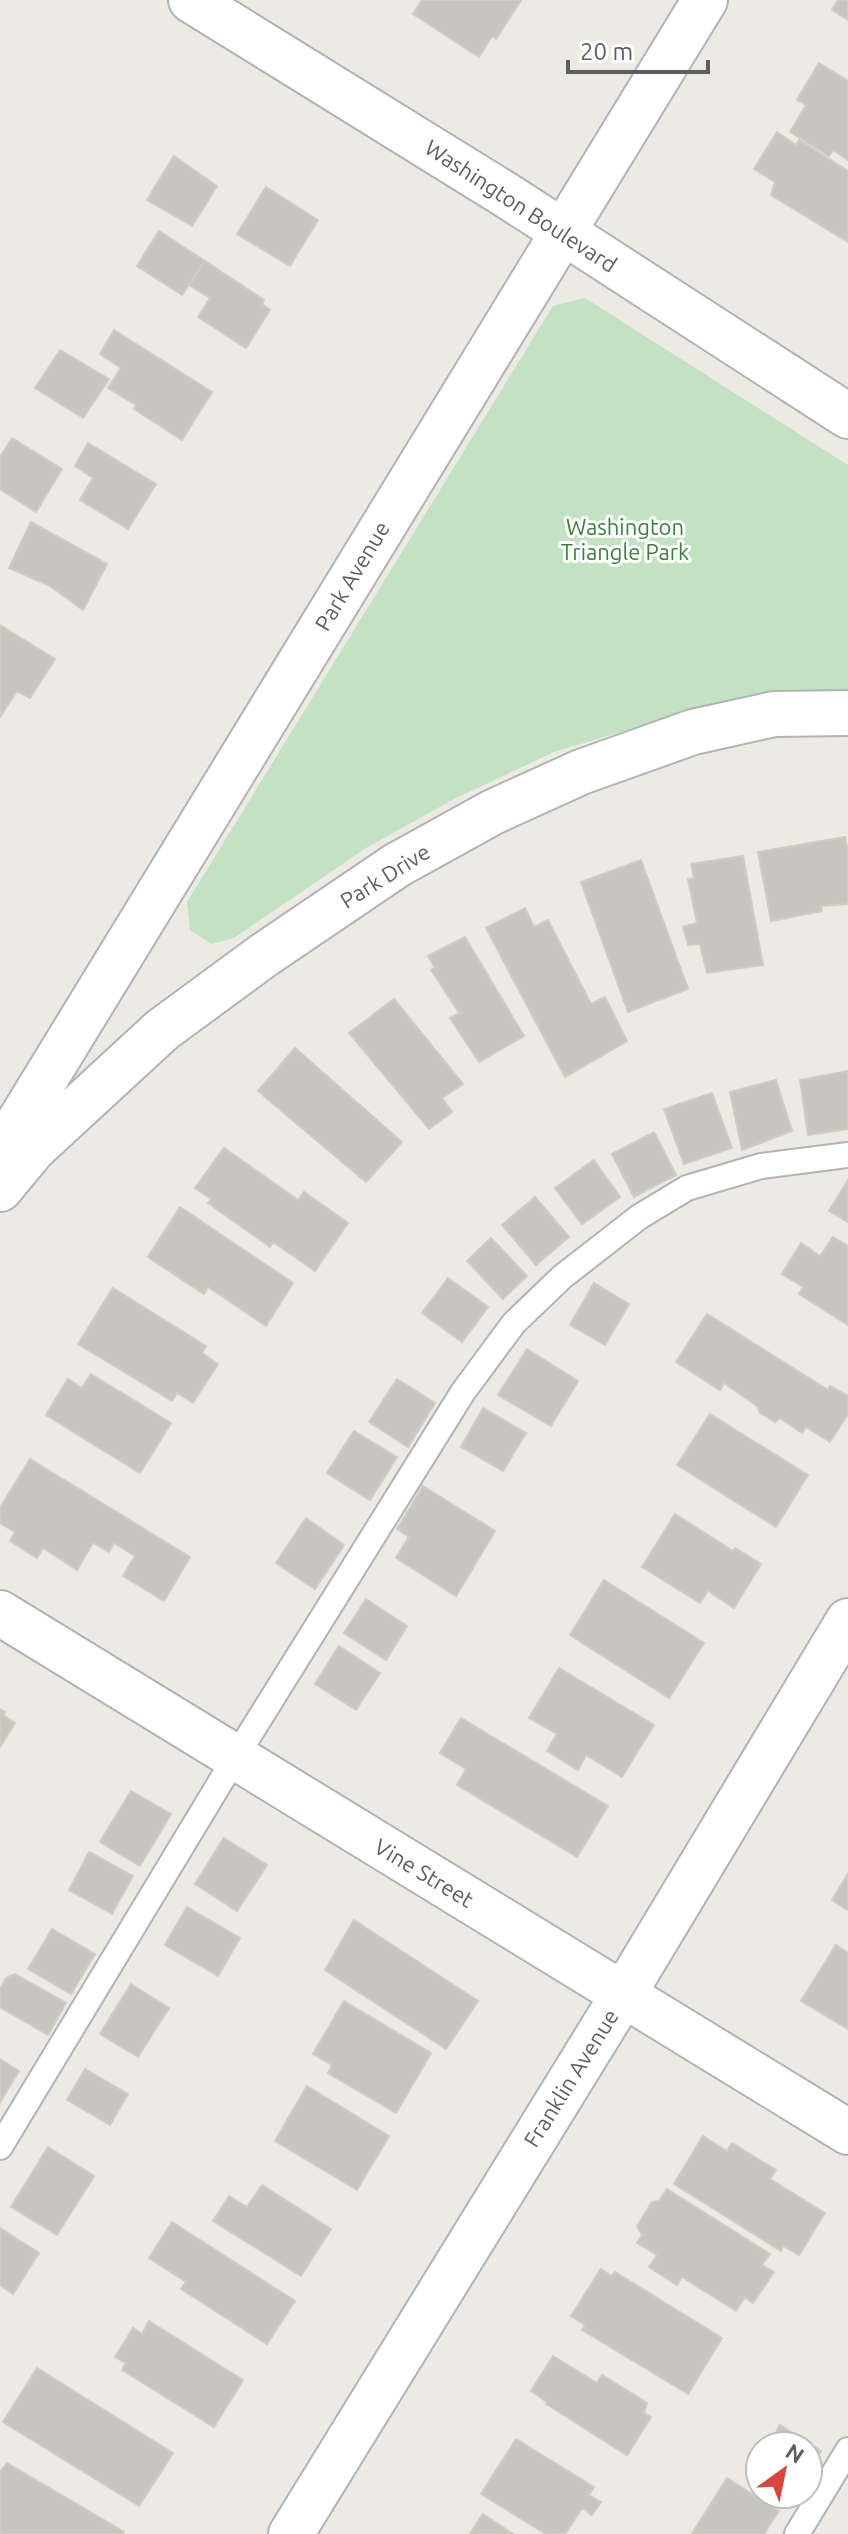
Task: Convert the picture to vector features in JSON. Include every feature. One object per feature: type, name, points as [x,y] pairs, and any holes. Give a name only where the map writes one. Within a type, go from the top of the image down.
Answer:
[{"type":"street","name":"Washington Boulevard","points":[[191,0],[493,187],[848,416]]},
{"type":"street","name":"Park Avenue","points":[[0,1153],[705,0]]},
{"type":"street","name":"Park Drive","points":[[0,1189],[34,1148],[162,1030],[264,955],[397,865],[493,812],[569,778],[693,732],[774,714],[848,713]]},
{"type":"street","name":"Vine Street","points":[[0,1613],[848,2132]]},
{"type":"street","name":"Franklin Avenue","points":[[291,2534],[623,1995],[848,1621]]},
{"type":"lane","points":[[0,2147],[235,1758],[463,1392],[514,1323],[562,1277],[639,1217],[687,1188],[761,1166],[848,1155]]},
{"type":"lane","points":[[797,2534],[848,2450]]},
{"type":"green space","name":"Washington Triangle Park","points":[[585,298],[848,465],[848,695],[667,718],[554,752],[454,799],[366,848],[234,938],[211,944],[190,930],[187,902],[553,306]]},
{"type":"building","points":[[422,0],[521,0],[496,39],[492,36],[479,57],[413,14]]},
{"type":"building","points":[[838,0],[848,0],[848,20],[832,10]]},
{"type":"building","points":[[819,63],[848,81],[848,160],[833,150],[829,156],[790,132],[806,105],[797,100]]},
{"type":"building","points":[[777,132],[796,145],[799,140],[848,171],[848,242],[771,195],[775,182],[754,169]]},
{"type":"building","points":[[174,156],[217,186],[192,226],[147,200]]},
{"type":"building","points":[[266,187],[318,220],[290,266],[237,234]]},
{"type":"building","points":[[159,231],[205,261],[182,295],[137,266]]},
{"type":"building","points":[[205,261],[264,300],[262,304],[270,310],[246,348],[198,317],[210,298],[189,285]]},
{"type":"building","points":[[114,330],[212,392],[182,440],[108,388],[121,368],[100,354]]},
{"type":"building","points":[[60,350],[109,379],[83,418],[35,388]]},
{"type":"building","points":[[12,438],[62,469],[36,512],[0,489],[0,457]]},
{"type":"building","points":[[88,443],[156,484],[128,529],[80,500],[93,478],[75,466]]},
{"type":"building","points":[[31,522],[107,564],[83,610],[50,586],[9,568]]},
{"type":"building","points":[[0,625],[55,659],[30,698],[17,691],[0,717]]},
{"type":"building","points":[[845,837],[848,904],[821,906],[822,911],[771,921],[758,852]]},
{"type":"building","points":[[743,856],[763,965],[707,973],[700,944],[688,945],[683,927],[697,923],[688,879],[694,878],[691,864]]},
{"type":"building","points":[[641,860],[688,989],[628,1012],[581,882]]},
{"type":"building","points":[[525,908],[534,927],[548,920],[591,1004],[605,997],[627,1041],[565,1077],[486,928]]},
{"type":"building","points":[[465,937],[524,1036],[479,1062],[450,1018],[459,1013],[431,970],[435,968],[428,956]]},
{"type":"building","points":[[394,999],[463,1084],[442,1098],[452,1112],[429,1129],[349,1033]]},
{"type":"building","points":[[295,1048],[402,1142],[366,1182],[258,1091]]},
{"type":"building","points":[[848,1071],[848,1129],[808,1135],[800,1080]]},
{"type":"building","points":[[776,1080],[792,1131],[742,1150],[730,1092]]},
{"type":"building","points":[[712,1093],[732,1148],[684,1164],[664,1109]]},
{"type":"building","points":[[654,1132],[676,1175],[634,1197],[612,1154]]},
{"type":"building","points":[[224,1148],[298,1200],[304,1192],[348,1223],[315,1271],[273,1242],[270,1247],[208,1203],[211,1199],[195,1188]]},
{"type":"building","points":[[594,1160],[620,1197],[582,1224],[555,1188]]},
{"type":"building","points":[[848,1180],[848,1222],[829,1211]]},
{"type":"building","points":[[535,1197],[569,1237],[536,1265],[502,1225]]},
{"type":"building","points":[[180,1207],[293,1283],[266,1326],[208,1287],[204,1294],[148,1257]]},
{"type":"building","points":[[833,1237],[848,1246],[848,1325],[799,1294],[803,1287],[782,1274],[801,1243],[820,1256]]},
{"type":"building","points":[[491,1238],[527,1276],[503,1299],[467,1261]]},
{"type":"building","points":[[448,1278],[488,1307],[462,1342],[422,1313]]},
{"type":"building","points":[[594,1283],[629,1304],[605,1345],[570,1325]]},
{"type":"building","points":[[113,1288],[206,1346],[202,1353],[218,1364],[193,1403],[177,1393],[172,1401],[78,1344]]},
{"type":"building","points":[[707,1314],[828,1390],[830,1386],[848,1396],[848,1414],[830,1442],[806,1427],[802,1433],[780,1418],[775,1422],[724,1383],[720,1390],[676,1362]]},
{"type":"building","points":[[527,1349],[578,1381],[551,1426],[498,1395]]},
{"type":"building","points":[[91,1374],[171,1423],[140,1473],[46,1415],[68,1379],[82,1388]]},
{"type":"building","points":[[397,1379],[435,1403],[408,1447],[369,1422]]},
{"type":"building","points":[[483,1408],[526,1433],[503,1471],[461,1447]]},
{"type":"building","points":[[710,1414],[808,1475],[776,1527],[677,1465]]},
{"type":"building","points":[[354,1431],[397,1457],[370,1500],[327,1473]]},
{"type":"building","points":[[30,1459],[190,1557],[164,1601],[123,1576],[135,1556],[114,1543],[109,1552],[93,1543],[77,1570],[43,1548],[37,1558],[10,1541],[15,1532],[0,1523],[0,1508]]},
{"type":"building","points":[[423,1486],[495,1531],[456,1596],[396,1558],[409,1537],[397,1529]]},
{"type":"building","points":[[675,1514],[733,1551],[735,1548],[761,1564],[734,1608],[708,1591],[700,1603],[642,1567]]},
{"type":"building","points":[[306,1518],[344,1545],[315,1589],[276,1563]]},
{"type":"building","points":[[604,1580],[704,1643],[669,1698],[570,1635]]},
{"type":"building","points":[[366,1599],[407,1626],[386,1660],[344,1633]]},
{"type":"building","points":[[339,1646],[380,1673],[356,1710],[315,1684]]},
{"type":"building","points":[[559,1668],[654,1725],[622,1777],[586,1755],[578,1770],[547,1751],[557,1734],[529,1718]]},
{"type":"building","points":[[0,1709],[15,1723],[0,1747]]},
{"type":"building","points":[[461,1718],[608,1806],[577,1857],[457,1785],[466,1769],[440,1753]]},
{"type":"building","points":[[131,1791],[171,1814],[140,1866],[100,1842]]},
{"type":"building","points":[[224,1838],[267,1865],[237,1911],[195,1884]]},
{"type":"building","points":[[89,1852],[133,1876],[112,1914],[69,1890]]},
{"type":"building","points":[[848,1874],[848,1910],[832,1900]]},
{"type":"building","points":[[187,1907],[240,1938],[218,1976],[165,1945]]},
{"type":"building","points":[[354,1920],[478,2001],[446,2049],[325,1970]]},
{"type":"building","points":[[52,1929],[95,1954],[71,1994],[28,1969]]},
{"type":"building","points":[[836,1945],[848,1953],[848,2029],[801,2001]]},
{"type":"building","points":[[15,1974],[66,2003],[48,2035],[0,2007],[0,1989],[6,1978]]},
{"type":"building","points":[[131,1984],[169,2008],[138,2057],[100,2034]]},
{"type":"building","points":[[344,2001],[431,2053],[396,2113],[328,2073],[332,2065],[313,2054]]},
{"type":"building","points":[[0,2059],[19,2071],[0,2102]]},
{"type":"building","points":[[85,2069],[128,2094],[110,2125],[67,2100]]},
{"type":"building","points":[[307,2086],[389,2136],[357,2190],[275,2141]]},
{"type":"building","points":[[703,2136],[727,2151],[732,2143],[776,2170],[770,2179],[825,2213],[799,2255],[783,2246],[781,2251],[674,2184]]},
{"type":"building","points":[[48,2147],[94,2176],[57,2235],[11,2207]]},
{"type":"building","points":[[262,2185],[331,2229],[301,2276],[213,2221],[229,2196],[247,2207]]},
{"type":"building","points":[[667,2189],[770,2254],[762,2265],[774,2272],[753,2303],[745,2297],[736,2311],[682,2277],[677,2285],[649,2267],[657,2255],[637,2243],[642,2235],[637,2226],[652,2202],[659,2201]]},
{"type":"building","points":[[172,2222],[295,2301],[267,2344],[181,2289],[186,2282],[149,2258]]},
{"type":"building","points":[[0,2228],[39,2253],[13,2294],[0,2285]]},
{"type":"building","points":[[601,2269],[612,2276],[615,2272],[722,2338],[688,2394],[582,2330],[585,2325],[571,2316]]},
{"type":"building","points":[[149,2321],[243,2380],[214,2427],[122,2370],[126,2363],[115,2357],[133,2328],[142,2334]]},
{"type":"building","points":[[553,2356],[597,2383],[602,2375],[647,2403],[644,2413],[651,2417],[627,2455],[546,2404],[531,2391]]},
{"type":"building","points":[[37,2368],[173,2453],[139,2506],[3,2422]]},
{"type":"building","points":[[516,2439],[594,2487],[589,2495],[601,2502],[592,2515],[582,2508],[565,2534],[546,2534],[481,2494]]},
{"type":"building","points":[[7,2463],[123,2534],[0,2534],[0,2472]]},
{"type":"building","points":[[727,2478],[744,2489],[744,2510],[779,2511],[764,2534],[692,2534]]},
{"type":"building","points":[[483,2514],[513,2534],[470,2534]]}]
